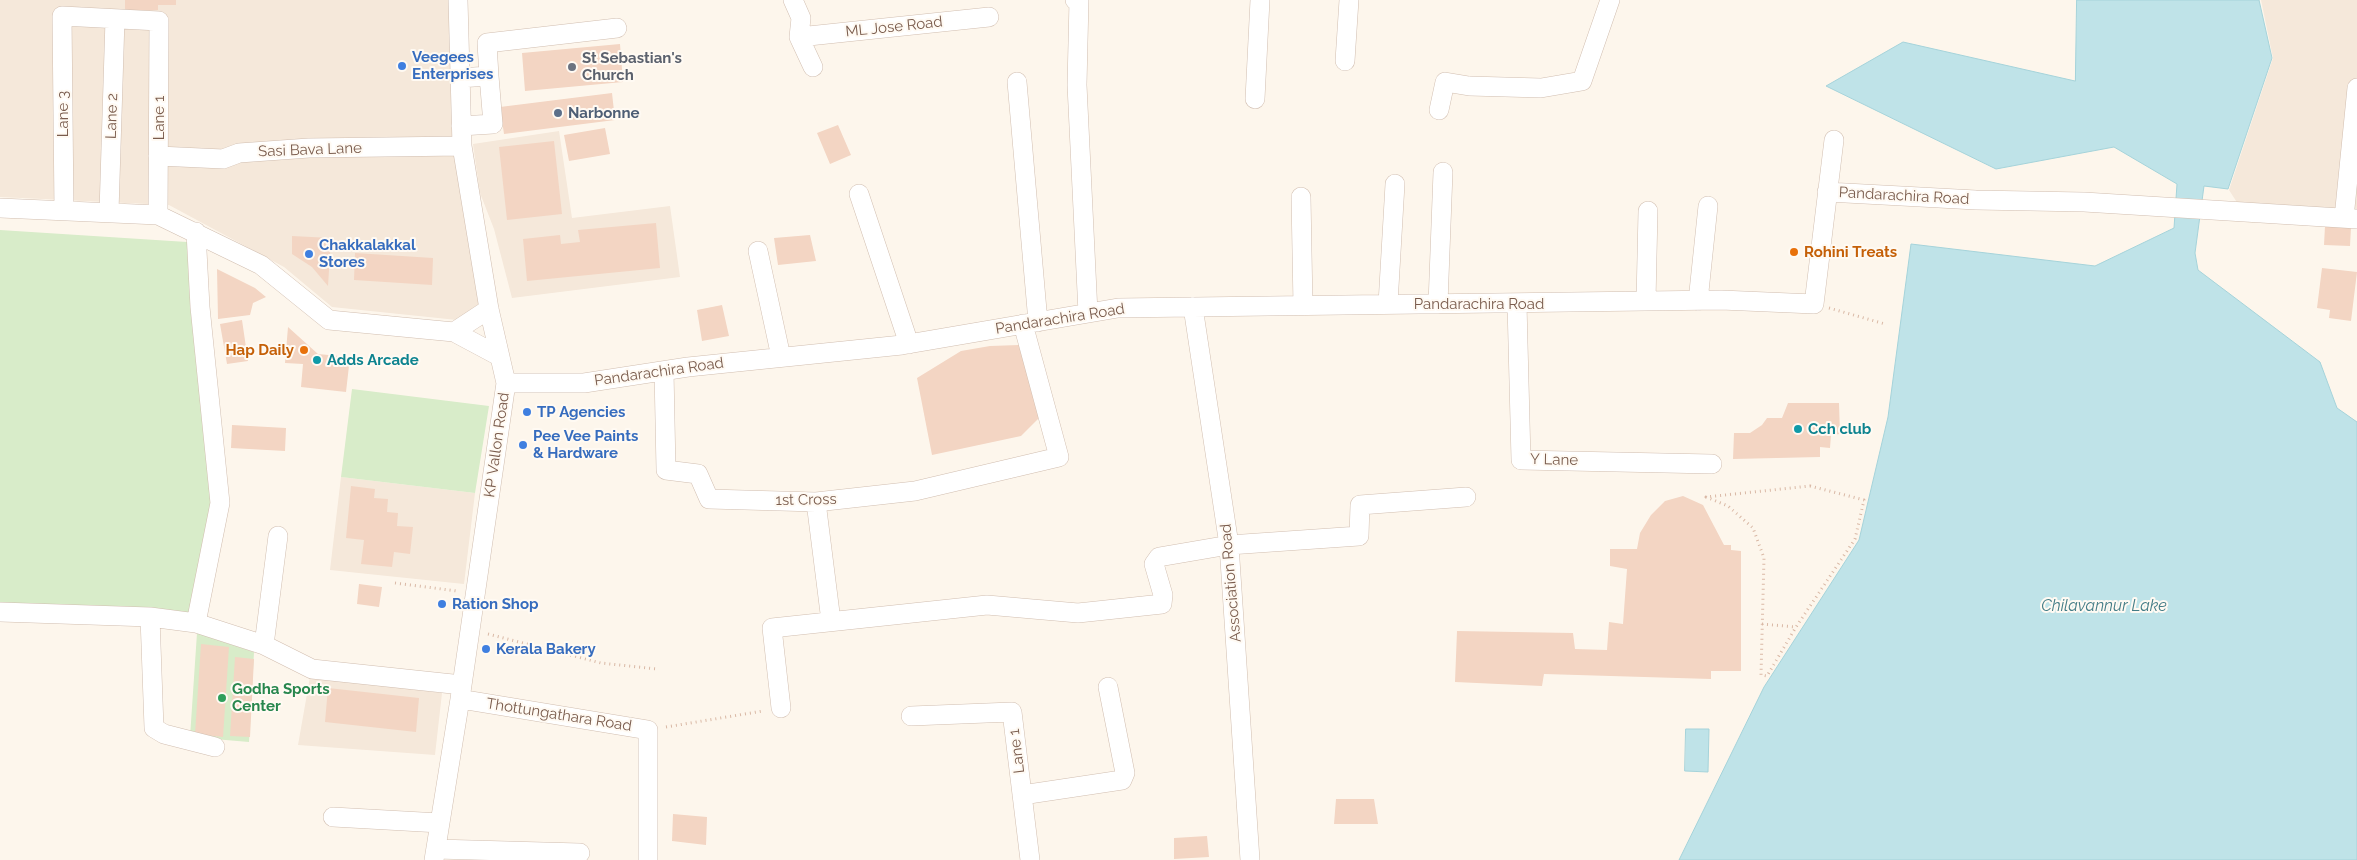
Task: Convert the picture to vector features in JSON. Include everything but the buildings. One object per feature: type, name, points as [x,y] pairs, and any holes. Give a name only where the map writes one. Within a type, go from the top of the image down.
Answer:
[{"type":"street","name":"KP Vallon Road","points":[[435,854],[461,692],[506,383],[489,309],[462,146],[458,0]]},
{"type":"street","points":[[793,0],[801,18],[799,37],[813,68]]},
{"type":"street","points":[[1075,0],[1079,0],[1077,86],[1088,313]]},
{"type":"street","points":[[1255,99],[1260,0]]},
{"type":"street","points":[[1346,61],[1348,0]]},
{"type":"street","points":[[1439,110],[1445,82],[1469,86],[1541,88],[1582,82],[1610,0]]},
{"type":"street","name":"Lane 3","points":[[64,211],[62,16],[115,19]]},
{"type":"street","name":"ML Jose Road","points":[[799,37],[989,17]]},
{"type":"street","name":"Lane 1","points":[[115,19],[159,21],[158,215]]},
{"type":"street","name":"Lane 2","points":[[109,212],[115,19]]},
{"type":"street","points":[[461,126],[493,124],[487,43],[617,28]]},
{"type":"street","points":[[459,78],[489,76]]},
{"type":"street","points":[[1017,82],[1030,323]]},
{"type":"street","points":[[2350,219],[2357,88]]},
{"type":"street","points":[[1828,192],[1834,140]]},
{"type":"street","name":"Sasi Bava Lane","points":[[158,156],[223,159],[239,153],[277,150],[462,146]]},
{"type":"street","points":[[1438,304],[1443,172]]},
{"type":"street","points":[[1388,304],[1396,184]]},
{"type":"street","name":"Pandarachira Road","points":[[506,383],[584,383],[664,371],[909,344],[1118,308],[1646,301],[1814,304],[1828,192],[1976,200],[2166,206],[2350,219]]},
{"type":"street","points":[[859,194],[909,344]]},
{"type":"street","points":[[1302,197],[1303,306]]},
{"type":"street","points":[[1698,301],[1708,206]]},
{"type":"street","points":[[0,208],[158,215],[261,265],[329,320],[454,332],[499,356]]},
{"type":"street","points":[[1646,301],[1648,211]]},
{"type":"street","points":[[196,232],[200,307],[220,503],[196,623]]},
{"type":"street","points":[[758,251],[781,357]]},
{"type":"street","name":"Y Lane","points":[[1517,304],[1521,460],[1712,464]]},
{"type":"street","name":"Association Road","points":[[1193,307],[1229,545],[1250,860]]},
{"type":"street","points":[[454,332],[489,309]]},
{"type":"street","name":"1st Cross","points":[[664,371],[666,470],[698,474],[709,499],[816,502],[916,491],[1059,457],[1030,323]]},
{"type":"street","points":[[780,708],[772,628],[987,605],[1078,613],[1162,604],[1163,595],[1154,564],[1159,557],[1229,545],[1358,536],[1360,505],[1466,497]]},
{"type":"street","points":[[816,502],[831,621]]},
{"type":"street","points":[[264,645],[278,536]]},
{"type":"street","name":"Thottungathara Road","points":[[0,612],[150,618],[196,623],[264,645],[312,669],[461,692],[648,730],[648,860]]},
{"type":"street","points":[[150,618],[154,728],[164,734],[215,747]]},
{"type":"street","points":[[1022,795],[1122,780],[1124,773],[1108,687]]},
{"type":"street","name":"Lane 1","points":[[911,716],[1012,712],[1030,860]]},
{"type":"street","points":[[333,816],[440,823]]},
{"type":"street","points":[[435,854],[580,853]]},
{"type":"path","points":[[1814,304],[1885,324]]},
{"type":"path","points":[[1810,486],[1864,500],[1855,539],[1796,627],[1767,676],[1761,675],[1762,624],[1764,558],[1753,528],[1728,506],[1706,497],[1810,486]]},
{"type":"path","points":[[395,583],[475,593]]},
{"type":"path","points":[[1762,624],[1796,627]]},
{"type":"path","points":[[470,629],[602,663],[657,669]]},
{"type":"path","points":[[648,730],[780,708]]},
{"type":"shaded area","points":[[0,0],[453,0],[480,303],[457,320],[332,307],[284,267],[169,205],[0,197]]},
{"type":"shaded area","points":[[2261,0],[2357,0],[2357,214],[2238,204],[2229,190],[2273,58]]},
{"type":"shaded area","points":[[559,131],[572,218],[670,206],[680,277],[512,298],[494,229],[480,193],[473,144]]},
{"type":"shaded area","points":[[341,477],[475,493],[464,584],[330,570]]},
{"type":"shaded area","points":[[310,677],[442,693],[435,755],[298,745]]},
{"type":"green space","points":[[0,230],[187,242],[212,503],[191,615],[0,603]]},
{"type":"green space","points":[[352,389],[489,406],[475,493],[341,477]]},
{"type":"green space","name":"Godha Sports Center","points":[[197,633],[254,652],[249,742],[190,737]]},
{"type":"water","name":"Chilavannur Lake","points":[[2077,0],[2259,0],[2272,58],[2228,189],[2204,186],[2195,253],[2198,270],[2320,362],[2337,408],[2357,422],[2357,860],[1679,860],[1764,687],[1859,540],[1888,417],[1911,244],[2095,266],[2174,228],[2177,184],[2114,147],[1996,169],[1826,86],[1903,42],[2075,81]]},
{"type":"water","points":[[1686,729],[1709,729],[1708,772],[1685,771]]},
{"type":"place","name":"Veegees Enterprises","points":[[402,66]]},
{"type":"place","name":"St Sebastian's Church","points":[[572,67]]},
{"type":"place","name":"Narbonne","points":[[558,113]]},
{"type":"place","name":"Rohini Treats","points":[[1794,252]]},
{"type":"place","name":"Chakkalakkal Stores","points":[[309,254]]},
{"type":"place","name":"Hap Daily","points":[[304,350]]},
{"type":"place","name":"Adds Arcade","points":[[317,360]]},
{"type":"place","name":"TP Agencies","points":[[527,412]]},
{"type":"place","name":"Cch club","points":[[1798,429]]},
{"type":"place","name":"Pee Vee Paints & Hardware","points":[[523,445]]},
{"type":"place","name":"Ration Shop","points":[[442,604]]},
{"type":"place","name":"Kerala Bakery","points":[[486,649]]},
{"type":"place","name":"Godha Sports Center","points":[[222,698]]}]
